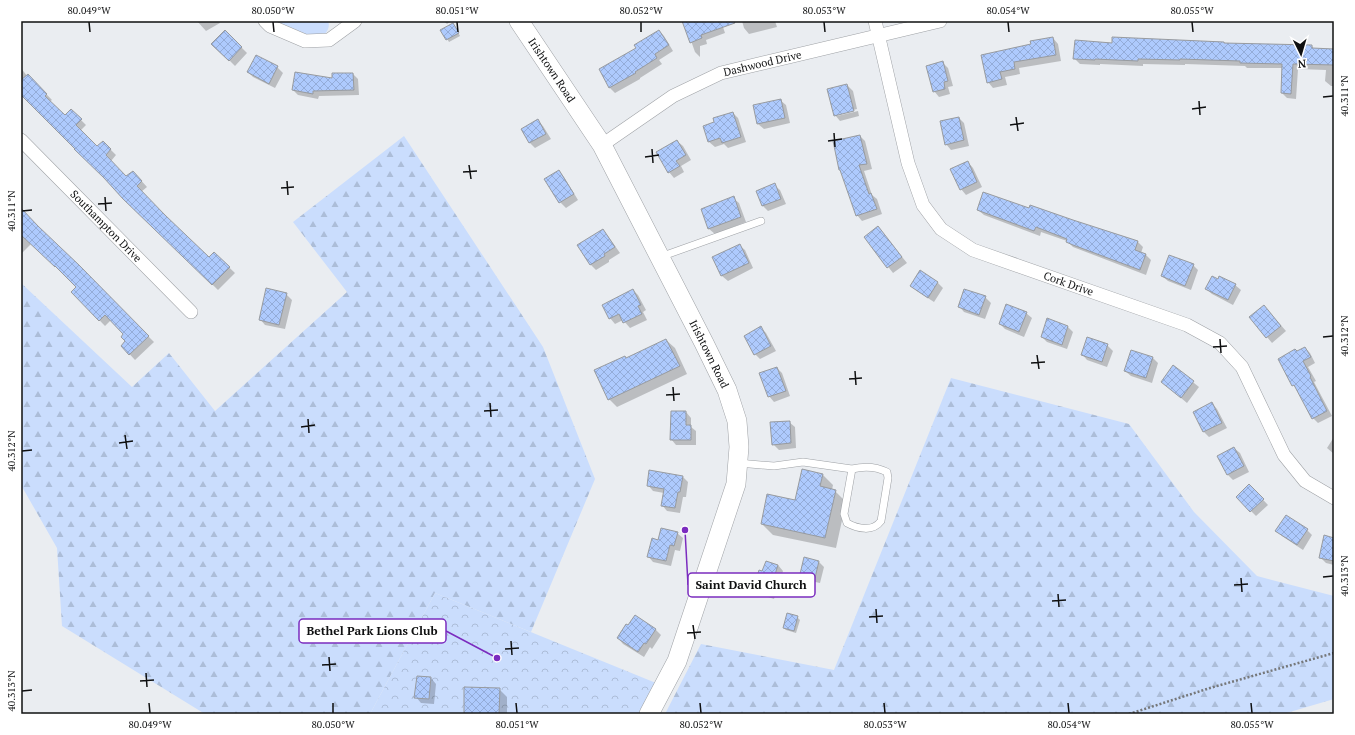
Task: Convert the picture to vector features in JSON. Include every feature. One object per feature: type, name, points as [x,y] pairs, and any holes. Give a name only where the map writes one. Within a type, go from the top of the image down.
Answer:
[{"type":"street","points":[[265,21],[270,26],[305,41],[329,40],[355,21]]},
{"type":"street","name":"Irishtown Road","points":[[520,21],[602,146],[704,343],[727,390],[737,421],[739,447],[736,484],[677,661],[649,714]]},
{"type":"street","name":"Cork Drive","points":[[875,21],[908,163],[922,205],[941,229],[973,250],[1187,325],[1220,343],[1242,367],[1284,454],[1305,481],[1334,498]]},
{"type":"street","name":"Dashwood Drive","points":[[602,146],[673,96],[721,73],[940,21]]},
{"type":"street","name":"Southampton Drive","points":[[21,140],[191,312]]},
{"type":"lane","points":[[660,258],[761,221]]},
{"type":"lane","points":[[738,463],[774,466],[803,462],[852,469],[863,466],[878,468],[887,472],[888,478],[881,520],[877,526],[870,529],[853,526],[847,523],[844,514],[852,469]]},
{"type":"path","points":[[1129,714],[1210,688],[1334,653]]},
{"type":"green space","points":[[275,21],[328,21],[329,26],[325,34],[306,34]]},
{"type":"green space","points":[[404,136],[543,347],[595,479],[531,632],[435,593],[370,714],[205,714],[62,626],[57,548],[21,485],[21,283],[132,387],[169,353],[215,411],[347,292],[293,222]]},
{"type":"green space","points":[[951,378],[1129,424],[1194,512],[1257,576],[1334,596],[1334,699],[1283,714],[665,714],[701,644],[834,670]]},
{"type":"green space","points":[[435,593],[656,683],[639,714],[370,714]]},
{"type":"building","points":[[682,21],[734,21],[735,23],[701,35],[702,38],[690,43]]},
{"type":"building","points":[[453,23],[459,33],[446,40],[440,30]]},
{"type":"building","points":[[225,30],[242,47],[229,61],[211,44]]},
{"type":"building","points":[[659,30],[669,45],[655,54],[657,58],[635,72],[636,73],[609,88],[599,69],[636,48],[634,45]]},
{"type":"building","points":[[1053,37],[1056,55],[1014,62],[1015,69],[1000,72],[1002,79],[987,83],[981,55],[1031,44],[1030,41]]},
{"type":"building","points":[[1112,37],[1224,43],[1312,45],[1312,48],[1334,49],[1334,65],[1293,64],[1291,94],[1281,93],[1282,64],[1180,59],[1138,59],[1138,61],[1073,59],[1075,40],[1112,43]]},
{"type":"building","points":[[256,55],[278,66],[269,84],[247,72]]},
{"type":"building","points":[[943,61],[948,81],[944,82],[945,89],[933,92],[926,66]]},
{"type":"building","points":[[295,72],[332,78],[332,73],[353,73],[354,90],[313,91],[313,94],[292,90]]},
{"type":"building","points":[[28,74],[47,94],[45,96],[65,115],[71,109],[82,119],[76,125],[97,146],[103,141],[111,149],[106,155],[126,176],[133,171],[142,181],[137,186],[165,215],[209,257],[214,252],[230,267],[212,285],[123,199],[21,95],[21,80]]},
{"type":"building","points":[[847,84],[854,111],[834,116],[827,89]]},
{"type":"building","points":[[781,99],[785,118],[757,124],[753,105]]},
{"type":"building","points":[[733,112],[741,137],[722,143],[720,138],[708,142],[703,126],[714,122],[713,118]]},
{"type":"building","points":[[959,117],[964,140],[945,145],[940,121]]},
{"type":"building","points":[[538,119],[546,134],[529,143],[521,129]]},
{"type":"building","points":[[860,135],[867,164],[859,165],[869,194],[871,193],[877,209],[856,216],[839,170],[833,141]]},
{"type":"building","points":[[677,140],[686,155],[676,161],[680,166],[668,173],[656,152]]},
{"type":"building","points":[[968,161],[977,182],[960,190],[950,169]]},
{"type":"building","points":[[559,170],[574,194],[559,203],[544,179]]},
{"type":"building","points":[[775,183],[781,199],[762,206],[756,191]]},
{"type":"building","points":[[983,192],[1029,208],[1030,205],[1138,241],[1135,250],[1146,254],[1140,270],[1073,245],[1066,242],[1067,239],[1036,227],[1034,231],[977,210]]},
{"type":"building","points":[[734,196],[741,217],[708,229],[701,209]]},
{"type":"building","points":[[21,208],[149,336],[129,355],[121,346],[125,341],[121,337],[123,334],[105,315],[99,321],[71,292],[76,287],[21,235]]},
{"type":"building","points":[[878,226],[902,257],[887,268],[864,237]]},
{"type":"building","points":[[603,229],[615,247],[604,254],[605,256],[590,265],[577,245]]},
{"type":"building","points":[[740,244],[749,263],[721,276],[712,257]]},
{"type":"building","points":[[1169,255],[1194,264],[1185,286],[1161,276]]},
{"type":"building","points":[[920,270],[938,282],[928,298],[910,286]]},
{"type":"building","points":[[1212,276],[1218,279],[1219,276],[1236,284],[1228,300],[1205,289]]},
{"type":"building","points":[[266,288],[287,293],[279,325],[259,320]]},
{"type":"building","points":[[633,289],[641,305],[638,306],[642,314],[623,323],[619,314],[609,319],[602,305]]},
{"type":"building","points":[[964,289],[986,296],[979,315],[958,307]]},
{"type":"building","points":[[1006,304],[1027,312],[1019,332],[999,324]]},
{"type":"building","points":[[1264,305],[1281,326],[1266,338],[1249,317]]},
{"type":"building","points":[[1047,318],[1068,326],[1062,345],[1041,337]]},
{"type":"building","points":[[761,326],[771,346],[754,355],[744,336]]},
{"type":"building","points":[[1087,337],[1108,344],[1102,362],[1081,355]]},
{"type":"building","points":[[666,339],[680,366],[608,400],[594,370],[625,356],[626,358]]},
{"type":"building","points":[[1305,347],[1311,357],[1303,361],[1327,411],[1312,419],[1278,359],[1295,349],[1297,351]]},
{"type":"building","points":[[1131,350],[1153,357],[1146,378],[1124,371]]},
{"type":"building","points":[[1173,365],[1194,381],[1181,398],[1161,382]]},
{"type":"building","points":[[777,367],[786,391],[768,397],[759,373]]},
{"type":"building","points":[[1212,402],[1222,423],[1203,432],[1193,412]]},
{"type":"building","points":[[671,411],[686,411],[686,425],[691,425],[691,440],[670,440]]},
{"type":"building","points":[[790,421],[791,443],[772,445],[770,422]]},
{"type":"building","points":[[1234,447],[1244,466],[1227,475],[1217,456]]},
{"type":"building","points":[[802,469],[823,474],[820,486],[836,490],[825,538],[761,524],[767,494],[795,500]]},
{"type":"building","points":[[649,470],[683,476],[675,508],[661,506],[664,489],[647,486]]},
{"type":"building","points":[[1249,484],[1264,499],[1250,512],[1236,497]]},
{"type":"building","points":[[1286,515],[1308,529],[1297,545],[1275,531]]},
{"type":"building","points":[[661,528],[678,532],[674,546],[670,545],[666,561],[647,557],[652,538],[658,540]]},
{"type":"building","points":[[1324,535],[1334,538],[1334,561],[1319,558]]},
{"type":"building","points":[[804,557],[819,561],[815,578],[800,574]]},
{"type":"building","points":[[766,561],[778,565],[769,594],[753,589],[759,570],[762,571]]},
{"type":"building","points":[[787,613],[798,616],[794,631],[783,628]]},
{"type":"building","points":[[635,615],[656,629],[646,644],[644,643],[638,652],[617,638],[626,624],[628,625]]},
{"type":"building","points":[[417,676],[431,677],[429,699],[414,698]]},
{"type":"building","points":[[464,687],[500,688],[499,714],[464,714]]},
{"type":"place","name":"Saint David Church","points":[[685,530]]},
{"type":"place","name":"Bethel Park Lions Club","points":[[497,658]]}]
